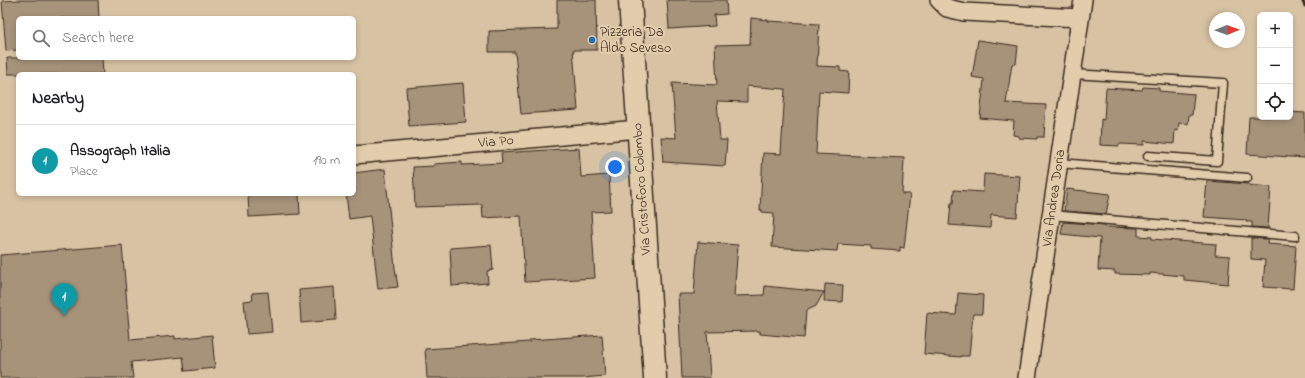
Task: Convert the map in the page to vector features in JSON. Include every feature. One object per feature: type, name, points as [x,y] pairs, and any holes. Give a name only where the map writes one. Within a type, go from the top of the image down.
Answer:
[{"type":"street","name":"Via Cristoforo Colombo","points":[[630,0],[655,378]]},
{"type":"street","points":[[940,0],[948,8],[964,12],[1080,18]]},
{"type":"street","name":"Via Andrea Doria","points":[[1027,378],[1083,0]]},
{"type":"street","name":"Via Po","points":[[356,155],[638,129]]},
{"type":"lane","points":[[1072,74],[1223,83],[1217,161],[1148,156]]},
{"type":"lane","points":[[1059,163],[1247,178]]},
{"type":"lane","points":[[1051,215],[1296,236]]},
{"type":"building","points":[[98,0],[99,16],[16,16],[16,50],[6,51],[2,1]]},
{"type":"building","points":[[557,0],[596,0],[597,50],[573,50],[578,110],[521,114],[515,52],[489,52],[489,31],[557,29]]},
{"type":"building","points":[[667,0],[726,0],[727,14],[714,15],[715,26],[669,29]]},
{"type":"building","points":[[751,18],[768,21],[819,24],[817,66],[840,67],[840,71],[849,72],[848,93],[819,91],[816,154],[904,158],[902,194],[910,194],[904,248],[900,247],[900,251],[871,249],[871,246],[838,244],[837,251],[772,247],[774,213],[762,212],[762,210],[760,210],[763,153],[781,154],[785,89],[747,86],[747,102],[717,101],[720,140],[727,140],[725,166],[663,162],[661,137],[676,138],[672,83],[717,85],[715,45],[750,44]]},
{"type":"building","points":[[978,40],[1018,46],[1016,64],[1012,64],[1006,103],[1046,105],[1044,137],[1037,137],[1037,139],[1019,138],[1019,136],[1013,135],[1014,121],[980,118],[984,79],[972,77]]},
{"type":"building","points":[[7,58],[16,58],[16,60],[102,60],[103,72],[16,72],[16,74],[8,74]]},
{"type":"building","points":[[463,83],[466,122],[409,126],[406,88]]},
{"type":"building","points":[[1143,87],[1159,88],[1159,91],[1194,94],[1192,115],[1189,115],[1188,124],[1179,123],[1178,131],[1175,130],[1174,144],[1144,141],[1144,145],[1100,145],[1101,119],[1104,120],[1106,88],[1142,90]]},
{"type":"building","points":[[1293,112],[1305,113],[1305,158],[1247,154],[1249,117],[1257,117],[1257,120],[1293,120]]},
{"type":"building","points":[[579,148],[581,177],[609,175],[611,211],[591,212],[595,278],[525,282],[521,216],[483,218],[482,205],[415,207],[413,167],[462,162],[462,165],[502,163],[501,153]]},
{"type":"building","points":[[385,169],[398,287],[378,289],[370,216],[349,219],[346,196],[356,196],[356,173]]},
{"type":"building","points":[[984,174],[1020,176],[1017,217],[991,215],[990,228],[949,225],[954,190],[983,192]]},
{"type":"building","points":[[1207,181],[1271,187],[1268,228],[1252,227],[1252,222],[1246,222],[1246,220],[1204,217]]},
{"type":"building","points":[[1067,189],[1110,194],[1106,214],[1064,211]]},
{"type":"building","points":[[248,196],[299,196],[300,214],[249,217]]},
{"type":"building","points":[[1063,222],[1105,225],[1105,227],[1138,228],[1138,236],[1152,237],[1152,239],[1216,244],[1215,255],[1230,256],[1228,284],[1184,280],[1184,276],[1150,273],[1150,275],[1115,274],[1115,271],[1098,270],[1100,238],[1061,234]]},
{"type":"building","points":[[1251,238],[1268,239],[1267,244],[1296,246],[1293,289],[1263,287],[1265,260],[1251,259]]},
{"type":"building","points":[[698,242],[738,245],[734,296],[764,295],[765,286],[824,292],[816,306],[806,311],[804,338],[760,334],[760,331],[707,332],[710,378],[682,378],[678,294],[694,294]]},
{"type":"building","points":[[122,245],[130,340],[175,336],[175,339],[212,335],[215,368],[185,371],[183,357],[131,362],[133,378],[0,378],[0,255]]},
{"type":"building","points":[[491,245],[493,270],[487,271],[488,283],[452,286],[450,248]]},
{"type":"building","points":[[825,284],[843,285],[842,302],[824,301]]},
{"type":"building","points":[[334,287],[336,320],[301,323],[299,290]]},
{"type":"building","points":[[268,292],[272,332],[247,334],[244,301],[253,300],[252,293]]},
{"type":"building","points":[[958,293],[983,295],[982,314],[973,314],[969,356],[961,357],[924,354],[927,313],[956,315]]},
{"type":"building","points":[[602,335],[605,376],[582,378],[427,378],[425,349],[530,342],[530,340]]},
{"type":"railway","points":[[1302,0],[1305,6]]},
{"type":"place","name":"Pizzeria Da Aldo Seveso","points":[[592,40]]},
{"type":"place","name":"Assograph Italia","points":[[64,316]]}]
